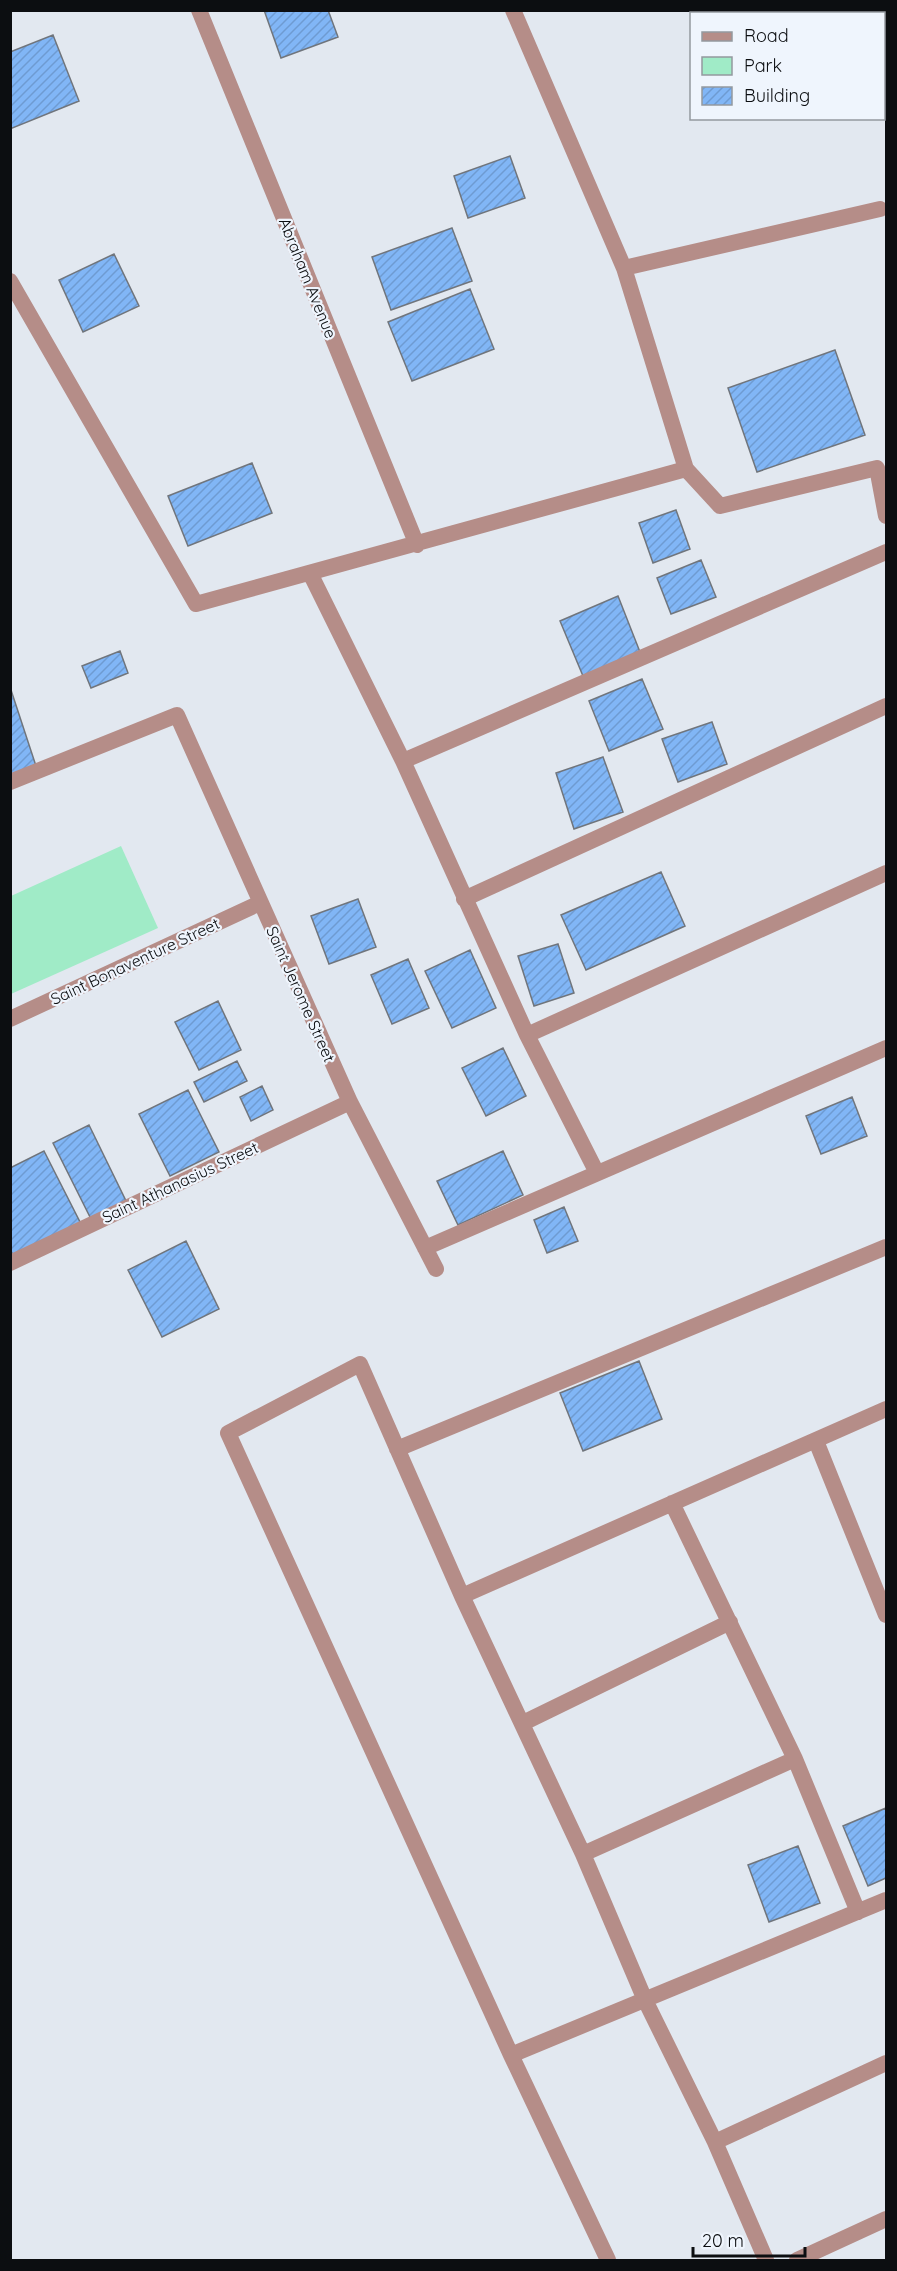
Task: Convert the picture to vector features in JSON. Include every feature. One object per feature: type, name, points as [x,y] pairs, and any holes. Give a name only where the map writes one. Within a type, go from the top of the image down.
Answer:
[{"type":"street","name":"Abraham Avenue","points":[[199,10],[417,545]]},
{"type":"street","points":[[513,10],[624,268],[686,469],[720,506],[877,468],[886,516]]},
{"type":"street","points":[[624,268],[880,209]]},
{"type":"street","points":[[10,281],[196,604],[417,545],[686,469]]},
{"type":"street","points":[[404,761],[886,552]]},
{"type":"street","points":[[310,573],[404,761],[527,1035],[596,1171]]},
{"type":"street","points":[[464,899],[886,706]]},
{"type":"street","name":"Saint Jerome Street","points":[[10,782],[177,715],[350,1102],[436,1269]]},
{"type":"street","points":[[527,1035],[886,873]]},
{"type":"street","name":"Saint Bonaventure Street","points":[[10,1019],[260,903]]},
{"type":"street","points":[[425,1248],[596,1171],[886,1048]]},
{"type":"street","name":"Saint Athanasius Street","points":[[10,1263],[350,1102]]},
{"type":"street","points":[[397,1449],[886,1246]]},
{"type":"street","points":[[608,2260],[511,2055],[228,1433],[360,1364],[462,1596],[583,1854],[645,2000],[715,2142],[766,2260]]},
{"type":"street","points":[[462,1596],[886,1409]]},
{"type":"street","points":[[816,1441],[886,1615]]},
{"type":"street","points":[[672,1503],[795,1759],[858,1912]]},
{"type":"street","points":[[523,1723],[730,1622]]},
{"type":"street","points":[[583,1854],[795,1759]]},
{"type":"street","points":[[511,2055],[886,1900]]},
{"type":"street","points":[[715,2142],[886,2063]]},
{"type":"street","points":[[797,2260],[886,2219]]},
{"type":"green space","points":[[121,846],[158,928],[11,994],[11,896]]},
{"type":"building","points":[[264,10],[328,10],[338,37],[281,58]]},
{"type":"building","points":[[53,35],[79,101],[10,129],[10,52]]},
{"type":"building","points":[[510,156],[525,198],[468,218],[454,176]]},
{"type":"building","points":[[452,228],[472,281],[391,310],[372,257]]},
{"type":"building","points":[[114,254],[139,306],[83,332],[59,280]]},
{"type":"building","points":[[470,289],[494,349],[412,381],[388,322]]},
{"type":"building","points":[[835,350],[865,435],[757,472],[728,388]]},
{"type":"building","points":[[252,463],[272,513],[188,546],[168,496]]},
{"type":"building","points":[[676,510],[690,549],[653,563],[639,523]]},
{"type":"building","points":[[701,560],[716,597],[671,614],[657,578]]},
{"type":"building","points":[[618,596],[640,652],[583,676],[560,621]]},
{"type":"building","points":[[120,651],[128,673],[91,688],[82,666]]},
{"type":"building","points":[[642,679],[663,729],[609,751],[589,701]]},
{"type":"building","points":[[10,687],[36,766],[10,775]]},
{"type":"building","points":[[712,722],[727,764],[678,782],[662,739]]},
{"type":"building","points":[[603,757],[623,812],[574,829],[556,773]]},
{"type":"building","points":[[661,872],[685,926],[586,970],[561,915]]},
{"type":"building","points":[[358,899],[376,947],[329,964],[311,916]]},
{"type":"building","points":[[558,944],[574,993],[534,1006],[518,956]]},
{"type":"building","points":[[470,950],[496,1008],[452,1028],[425,971]]},
{"type":"building","points":[[408,959],[429,1008],[392,1024],[371,975]]},
{"type":"building","points":[[218,1001],[241,1050],[199,1070],[175,1022]]},
{"type":"building","points":[[503,1048],[526,1096],[486,1116],[462,1068]]},
{"type":"building","points":[[237,1061],[247,1081],[204,1102],[194,1082]]},
{"type":"building","points":[[262,1086],[273,1110],[251,1121],[240,1097]]},
{"type":"building","points":[[188,1090],[219,1152],[170,1176],[139,1114]]},
{"type":"building","points":[[852,1097],[867,1136],[821,1154],[806,1116]]},
{"type":"building","points":[[89,1125],[128,1205],[93,1223],[53,1143]]},
{"type":"building","points":[[44,1151],[81,1224],[14,1257],[10,1249],[10,1168]]},
{"type":"building","points":[[503,1151],[523,1195],[458,1225],[437,1181]]},
{"type":"building","points":[[564,1207],[578,1241],[547,1253],[534,1220]]},
{"type":"building","points":[[186,1241],[219,1309],[162,1337],[128,1270]]},
{"type":"building","points":[[639,1361],[662,1419],[583,1451],[560,1393]]},
{"type":"building","points":[[886,1808],[886,1878],[868,1886],[843,1826]]},
{"type":"building","points":[[798,1846],[820,1903],[769,1922],[748,1865]]}]
